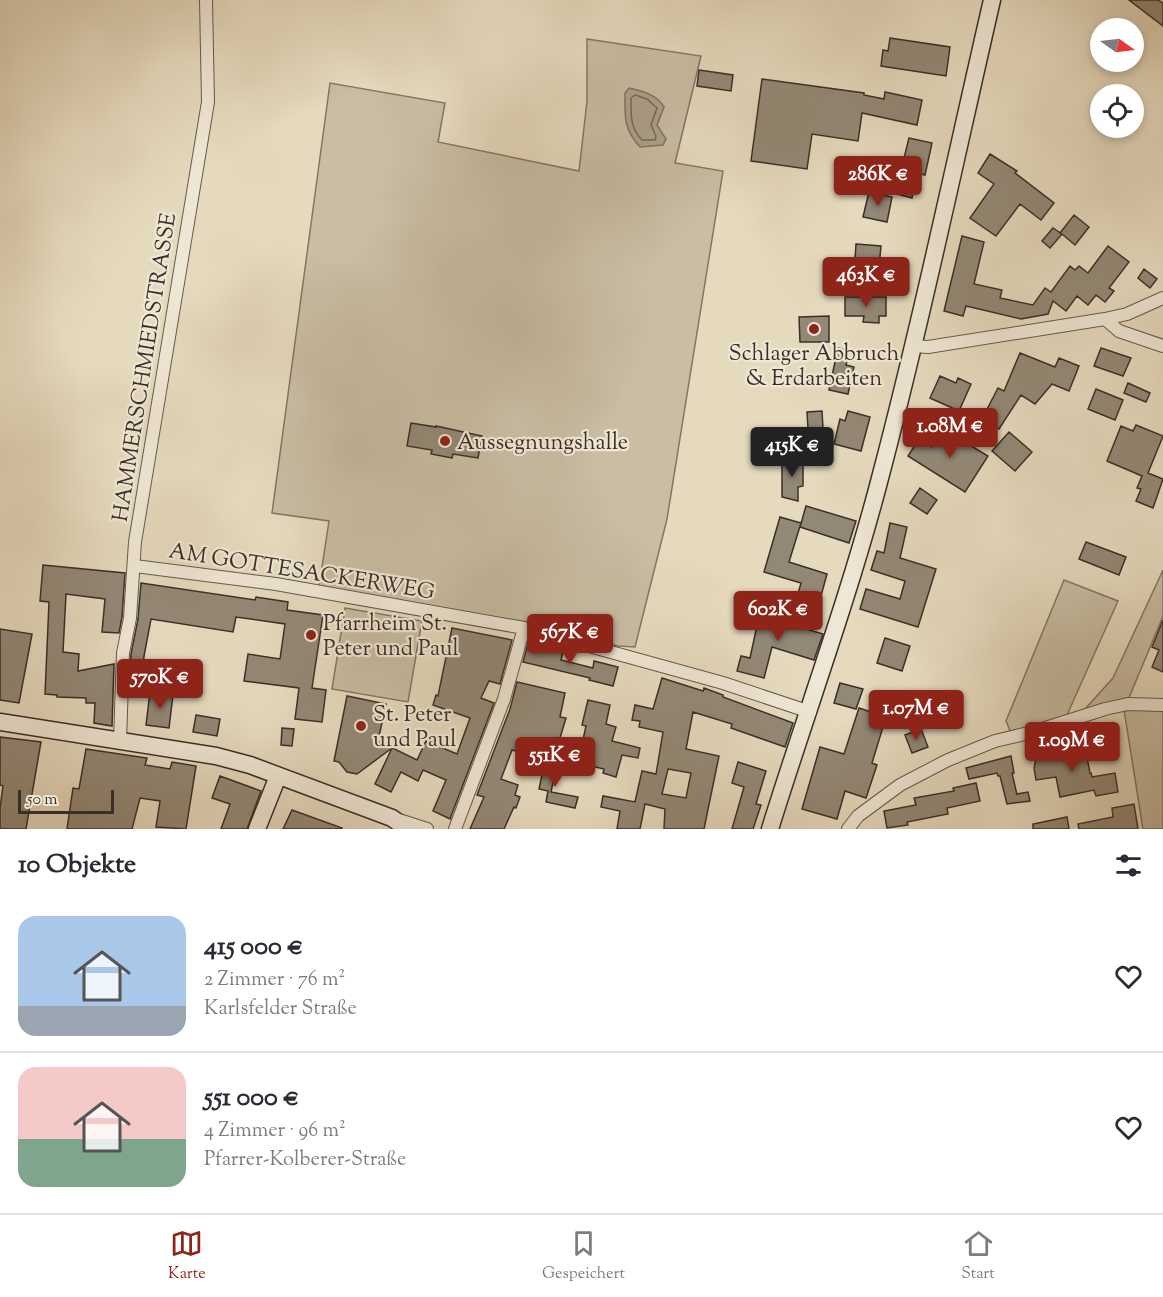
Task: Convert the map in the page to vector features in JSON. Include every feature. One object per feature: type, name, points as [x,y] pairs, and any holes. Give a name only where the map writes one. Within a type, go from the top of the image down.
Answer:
[{"type":"street","name":"HAMMERSCHMIEDSTRASSE","points":[[120,741],[123,653],[130,618],[137,530],[208,102],[206,0]]},
{"type":"street","points":[[770,829],[845,604],[879,482],[913,346],[992,0]]},
{"type":"street","points":[[913,346],[928,347],[1105,319],[1127,314],[1163,298]]},
{"type":"street","points":[[1105,319],[1119,331],[1163,346]]},
{"type":"street","name":"AM GOTTESACKERWEG","points":[[135,566],[276,584],[524,628],[723,683],[810,712]]},
{"type":"street","points":[[455,829],[504,699],[524,628]]},
{"type":"street","points":[[848,829],[858,816],[900,785],[948,760],[986,745],[1105,709],[1128,704],[1163,705]]},
{"type":"street","points":[[0,722],[216,756],[250,765],[427,829]]},
{"type":"street","points":[[257,829],[278,776]]},
{"type":"street","points":[[392,818],[406,829]]},
{"type":"shaded area","points":[[587,39],[701,56],[675,163],[723,171],[667,519],[635,647],[618,646],[522,622],[319,587],[329,521],[272,513],[330,83],[445,103],[438,142],[579,171],[587,101]]},
{"type":"shaded area","points":[[1163,570],[1163,616],[1128,700],[1085,709],[1113,678]]},
{"type":"shaded area","points":[[1064,580],[1118,601],[1067,715],[1011,733],[1006,721]]},
{"type":"shaded area","points":[[345,608],[422,621],[408,702],[332,689]]},
{"type":"shaded area","points":[[1163,708],[1163,829],[1143,829],[1124,710]]},
{"type":"water","points":[[629,88],[653,96],[664,107],[657,125],[666,139],[663,145],[640,147],[630,134],[625,108],[625,93]]},
{"type":"building","points":[[1129,0],[1158,0],[1163,3],[1163,26]]},
{"type":"building","points":[[890,38],[950,47],[946,76],[881,66],[883,50],[888,51]]},
{"type":"building","points":[[699,70],[733,75],[731,91],[697,86]]},
{"type":"building","points":[[762,79],[864,93],[864,95],[884,99],[885,92],[922,100],[917,125],[862,113],[858,141],[812,134],[807,169],[751,161]]},
{"type":"building","points":[[909,138],[932,143],[925,175],[917,173],[912,198],[893,193]]},
{"type":"building","points":[[990,154],[1017,171],[1015,173],[1054,203],[1041,220],[1020,204],[996,236],[970,218],[994,184],[978,173]]},
{"type":"building","points":[[869,192],[892,197],[887,222],[863,217]]},
{"type":"building","points":[[1074,215],[1089,227],[1075,245],[1062,234],[1050,248],[1042,241],[1053,228],[1060,233]]},
{"type":"building","points":[[962,236],[984,242],[974,284],[1002,290],[1000,298],[1033,305],[1045,288],[1051,292],[1070,266],[1075,270],[1079,266],[1088,273],[1108,246],[1129,262],[1109,288],[1114,291],[1105,302],[1096,295],[1088,305],[1077,296],[1066,311],[1053,301],[1048,314],[1021,319],[966,306],[963,316],[944,311]]},
{"type":"building","points":[[856,244],[881,246],[878,277],[854,275]]},
{"type":"building","points":[[1144,269],[1157,279],[1150,288],[1138,278]]},
{"type":"building","points":[[845,297],[886,297],[886,316],[879,316],[879,323],[863,322],[864,316],[845,316]]},
{"type":"building","name":"Schlager Abbruch & Erdarbeiten","points":[[829,316],[829,342],[800,342],[799,317]]},
{"type":"building","points":[[838,348],[849,351],[846,365],[854,367],[848,394],[829,390]]},
{"type":"building","points":[[1101,348],[1131,358],[1123,376],[1094,366]]},
{"type":"building","points":[[1020,353],[1055,367],[1059,358],[1079,366],[1069,391],[1052,384],[1035,404],[1021,395],[999,429],[982,419],[998,388],[1004,391]]},
{"type":"building","points":[[940,376],[956,383],[958,378],[971,384],[959,411],[930,398]]},
{"type":"building","points":[[1128,383],[1150,393],[1146,402],[1124,393]]},
{"type":"building","points":[[1096,389],[1123,400],[1115,420],[1088,409]]},
{"type":"building","points":[[822,411],[825,462],[810,463],[807,412]]},
{"type":"building","points":[[848,411],[870,417],[861,451],[834,444],[840,419],[845,421]]},
{"type":"building","name":"Aussegnungshalle","points":[[411,423],[482,436],[478,458],[453,454],[452,458],[431,454],[432,450],[407,446]]},
{"type":"building","points":[[1136,425],[1163,436],[1148,473],[1163,479],[1153,508],[1136,501],[1141,489],[1137,488],[1142,476],[1107,461],[1121,426],[1133,431]]},
{"type":"building","points":[[943,429],[988,456],[965,492],[908,456],[919,439],[931,447]]},
{"type":"building","points":[[1009,432],[1032,452],[1015,471],[992,451]]},
{"type":"building","points":[[782,459],[803,459],[803,486],[798,487],[798,501],[782,497]]},
{"type":"building","points":[[920,488],[937,500],[927,514],[910,503]]},
{"type":"building","points":[[806,506],[856,521],[849,543],[800,527]]},
{"type":"building","points":[[780,517],[801,523],[789,562],[827,574],[818,607],[796,601],[801,583],[764,572]]},
{"type":"building","points":[[890,523],[907,527],[900,558],[936,569],[918,627],[860,609],[866,589],[900,599],[905,581],[871,570],[877,551],[884,553]]},
{"type":"building","points":[[1086,542],[1126,557],[1119,575],[1079,559]]},
{"type":"building","points":[[43,565],[125,573],[119,633],[102,632],[105,599],[66,594],[63,652],[79,654],[78,671],[114,664],[112,726],[94,723],[95,703],[86,703],[86,698],[57,697],[57,695],[45,694],[49,602],[40,601]]},
{"type":"building","points":[[141,583],[255,600],[256,597],[288,602],[287,610],[323,615],[312,688],[326,690],[322,722],[295,719],[299,688],[244,681],[248,654],[280,659],[285,624],[236,617],[233,632],[151,619],[141,689],[130,689],[131,654],[138,619]]},
{"type":"building","points":[[761,607],[781,612],[779,621],[823,634],[814,660],[772,647],[764,678],[737,671],[741,656],[750,658]]},
{"type":"building","points":[[1163,620],[1163,672],[1152,667],[1159,650],[1152,647]]},
{"type":"building","points":[[452,628],[512,640],[500,684],[489,681],[481,698],[494,703],[450,819],[433,811],[446,780],[423,770],[418,781],[401,772],[391,792],[375,784],[392,748],[357,774],[347,772],[339,762],[334,761],[347,696],[386,704],[378,741],[417,760],[426,741],[457,754],[470,718],[433,705],[436,695],[438,696]]},
{"type":"building","points":[[0,629],[32,634],[19,703],[0,700]]},
{"type":"building","points":[[885,638],[910,646],[902,671],[877,663]]},
{"type":"building","points":[[528,644],[563,652],[561,660],[593,668],[594,661],[618,667],[613,686],[589,680],[590,678],[523,662]]},
{"type":"building","points":[[662,678],[703,691],[704,688],[793,723],[785,747],[731,728],[732,724],[693,712],[686,749],[719,756],[704,829],[664,829],[665,809],[645,804],[640,829],[617,829],[620,811],[601,807],[603,796],[635,802],[642,771],[656,774],[663,732],[639,727],[640,721],[632,720],[635,705],[653,709]],"holes":[[[668,769],[691,773],[686,798],[662,794]]]},
{"type":"building","points":[[517,682],[565,693],[560,717],[566,718],[553,761],[512,750],[501,779],[518,785],[515,795],[520,797],[516,808],[514,807],[504,829],[470,829],[484,797],[477,795],[510,709]]},
{"type":"building","points":[[840,683],[863,689],[856,709],[834,703]]},
{"type":"building","points":[[150,692],[173,695],[169,728],[146,725]]},
{"type":"building","points":[[588,700],[610,705],[606,724],[616,727],[612,741],[640,748],[638,758],[622,755],[616,777],[603,773],[604,769],[578,763],[586,726],[582,725]]},
{"type":"building","points":[[927,704],[929,710],[932,709],[938,722],[923,728],[915,708]]},
{"type":"building","points":[[859,708],[886,717],[872,763],[877,765],[866,798],[845,791],[837,819],[802,809],[820,747],[844,754]]},
{"type":"building","points":[[196,715],[220,719],[217,736],[193,732]]},
{"type":"building","points":[[282,728],[294,729],[292,746],[281,745]]},
{"type":"building","points":[[921,729],[928,747],[912,753],[905,735]]},
{"type":"building","points":[[0,737],[41,742],[26,829],[0,829],[3,786],[0,785]]},
{"type":"building","points":[[1053,741],[1056,757],[1086,752],[1092,777],[1115,773],[1118,792],[1096,796],[1094,790],[1060,797],[1056,777],[1036,780],[1034,768],[1037,754],[1045,753],[1043,743]]},
{"type":"building","points":[[86,749],[147,758],[145,765],[170,769],[172,762],[196,766],[186,829],[156,827],[160,801],[140,798],[132,829],[67,829],[73,788],[79,789]]},
{"type":"building","points":[[1011,756],[1017,795],[1028,792],[1030,801],[1007,804],[1000,776],[997,773],[969,779],[966,768]]},
{"type":"building","points":[[545,761],[557,763],[551,792],[578,797],[575,808],[546,802],[548,791],[539,789]]},
{"type":"building","points":[[738,762],[766,771],[756,804],[761,805],[753,829],[732,829],[744,787],[732,783]]},
{"type":"building","points":[[220,776],[261,791],[247,829],[221,829],[230,804],[212,798]]},
{"type":"building","points":[[976,783],[980,801],[947,808],[948,814],[887,828],[884,811],[916,805],[914,798],[954,791],[953,788]]},
{"type":"building","points":[[1134,804],[1138,829],[1079,829],[1078,824],[1113,817],[1112,808]]},
{"type":"building","points":[[292,810],[342,828],[342,829],[283,829]]},
{"type":"building","points":[[1067,817],[1069,829],[1033,829],[1033,824]]},
{"type":"place","name":"Schlager Abbruch & Erdarbeiten","points":[[814,329]]},
{"type":"place","name":"Aussegnungshalle","points":[[445,441]]},
{"type":"place","name":"Pfarrheim St. Peter und Paul","points":[[311,635]]},
{"type":"place","name":"St. Peter und Paul","points":[[361,726]]}]
